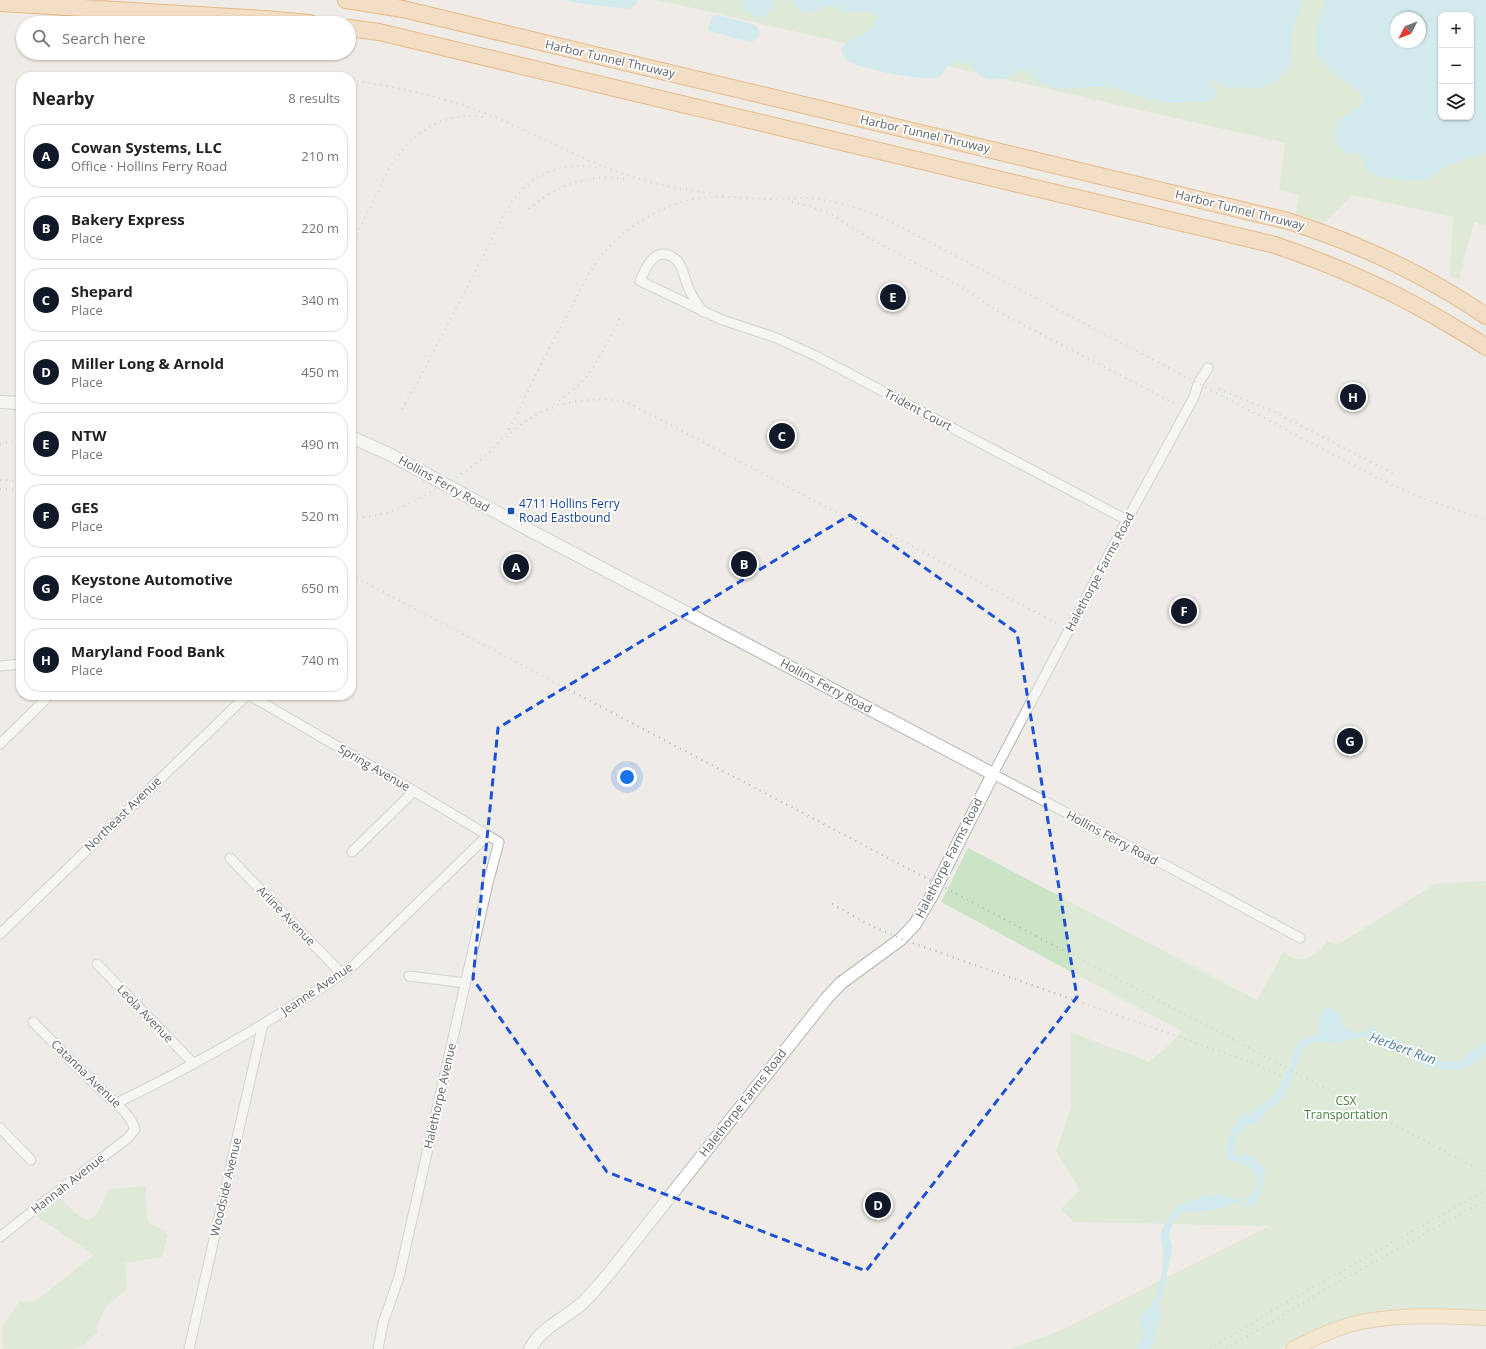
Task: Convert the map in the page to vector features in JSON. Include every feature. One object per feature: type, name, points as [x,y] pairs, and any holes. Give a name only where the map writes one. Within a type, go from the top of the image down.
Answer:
[{"type":"highway","name":"Harbor Tunnel Thruway","points":[[346,0],[411,11],[1288,221],[1317,230],[1398,265],[1441,288],[1486,316]]},
{"type":"highway","points":[[0,3],[215,16]]},
{"type":"highway","points":[[356,29],[379,32],[1275,245],[1305,255],[1413,303],[1486,347]]},
{"type":"main road","points":[[1293,1349],[1308,1341],[1360,1322],[1414,1316],[1486,1318]]},
{"type":"street","name":"Trident Court","points":[[703,312],[690,293],[678,262],[673,257],[666,254],[659,255],[654,258],[640,281],[703,312],[735,325],[774,337],[814,355],[1127,520]]},
{"type":"street","name":"Halethorpe Farms Road","points":[[530,1349],[539,1336],[581,1304],[607,1276],[826,999],[841,983],[901,939],[915,924],[935,890],[993,774],[1127,520],[1194,397],[1198,384],[1208,368]]},
{"type":"street","points":[[0,402],[16,403]]},
{"type":"street","name":"Hollins Ferry Road","points":[[356,439],[389,454],[537,534],[1180,873],[1300,938]]},
{"type":"street","points":[[0,666],[16,664]]},
{"type":"street","points":[[0,744],[45,700]]},
{"type":"street","name":"Northeast Avenue","points":[[0,934],[243,700]]},
{"type":"street","name":"Spring Avenue","points":[[257,700],[414,791],[498,842]]},
{"type":"street","points":[[352,852],[414,791]]},
{"type":"street","name":"Jeanne Avenue","points":[[117,1103],[194,1064],[263,1024],[342,974],[355,964],[488,836]]},
{"type":"street","name":"Halethorpe Avenue","points":[[378,1349],[383,1323],[399,1277],[498,842]]},
{"type":"street","name":"Arline Avenue","points":[[230,858],[342,974]]},
{"type":"street","name":"Leola Avenue","points":[[97,964],[194,1064]]},
{"type":"street","points":[[409,976],[465,983]]},
{"type":"street","name":"Catanna Avenue","points":[[33,1022],[102,1092],[117,1103],[130,1118],[135,1129]]},
{"type":"street","name":"Woodside Avenue","points":[[189,1349],[263,1024]]},
{"type":"street","points":[[0,1128],[31,1160]]},
{"type":"street","name":"Hannah Avenue","points":[[0,1237],[128,1138],[135,1129]]},
{"type":"highlighted area","points":[[850,515],[1017,633],[1077,997],[866,1271],[607,1172],[473,979],[498,728]]},
{"type":"green space","points":[[657,0],[1486,0],[1486,226],[1474,222],[1459,279],[1450,277],[1453,217],[1352,195],[1325,223],[1295,214],[1300,196],[1279,190],[1285,143]]},
{"type":"green space","name":"CSX Transportation","points":[[968,848],[1257,1000],[1284,951],[1296,959],[1308,958],[1328,941],[1337,945],[1435,884],[1486,881],[1486,1313],[1320,1329],[1279,1349],[1009,1349],[1060,1331],[1270,1226],[1074,1222],[1061,1209],[1080,1190],[1056,1151],[1071,1108],[1071,1032],[1149,1062],[1169,1045],[1182,1031],[941,902]]},
{"type":"green space","points":[[146,1186],[148,1222],[168,1234],[162,1257],[125,1263],[127,1289],[107,1306],[96,1327],[98,1332],[83,1346],[71,1349],[3,1349],[2,1326],[20,1301],[34,1302],[94,1255],[36,1216],[60,1197],[73,1211],[87,1221],[97,1214],[109,1189]]},
{"type":"water","points":[[564,0],[637,0],[637,3],[629,9],[584,4]]},
{"type":"water","points":[[742,0],[775,0],[774,7],[765,16],[756,17],[746,10]]},
{"type":"water","points":[[793,0],[1304,0],[1292,30],[1290,63],[1275,82],[1258,88],[1223,87],[1210,79],[1208,83],[1217,93],[1214,99],[1203,102],[1166,103],[1105,86],[1061,89],[1047,86],[1036,80],[1029,71],[1019,71],[1002,79],[987,79],[978,74],[971,64],[964,62],[953,63],[937,78],[919,78],[890,74],[863,67],[847,60],[841,49],[844,45],[871,28],[879,17],[875,12],[844,12],[839,7],[825,6],[814,12],[804,13],[797,7]]},
{"type":"water","points":[[1326,0],[1486,0],[1486,151],[1482,154],[1447,165],[1427,179],[1406,181],[1375,175],[1366,169],[1362,156],[1356,152],[1349,155],[1343,151],[1337,141],[1335,132],[1336,125],[1339,120],[1360,106],[1364,100],[1361,93],[1330,70],[1322,62],[1318,55],[1315,39],[1318,23]]},
{"type":"water","points":[[719,15],[755,25],[759,29],[759,36],[750,42],[709,31],[708,27],[713,16]]},
{"type":"water","points":[[1328,1007],[1339,1014],[1344,1027],[1349,1031],[1353,1033],[1361,1033],[1368,1031],[1370,1026],[1436,1062],[1445,1061],[1460,1063],[1471,1051],[1486,1042],[1486,1053],[1467,1068],[1454,1070],[1426,1067],[1399,1049],[1365,1037],[1347,1040],[1336,1044],[1320,1041],[1309,1044],[1303,1049],[1284,1097],[1265,1113],[1257,1123],[1246,1126],[1242,1129],[1236,1138],[1232,1154],[1241,1157],[1246,1153],[1259,1163],[1265,1170],[1264,1182],[1257,1201],[1253,1205],[1247,1207],[1245,1206],[1249,1199],[1232,1202],[1224,1208],[1200,1212],[1184,1212],[1175,1220],[1169,1235],[1172,1246],[1171,1255],[1165,1284],[1159,1301],[1159,1309],[1161,1313],[1160,1322],[1155,1331],[1155,1338],[1150,1349],[1135,1349],[1143,1336],[1140,1320],[1142,1315],[1153,1302],[1160,1282],[1163,1261],[1161,1233],[1164,1225],[1177,1208],[1188,1201],[1201,1197],[1219,1195],[1238,1199],[1247,1197],[1254,1192],[1258,1185],[1258,1181],[1256,1174],[1252,1169],[1241,1163],[1228,1160],[1227,1149],[1230,1135],[1236,1122],[1243,1113],[1248,1113],[1251,1117],[1259,1105],[1274,1096],[1286,1073],[1299,1040],[1313,1037],[1317,1034],[1322,1012]]},
{"type":"waterway","name":"Herbert Run","points":[[1345,1029],[1357,1034]]},
{"type":"waterway","name":"Herbert Run","points":[[1420,1055],[1440,1062]]},
{"type":"waterway","name":"Herbert Run","points":[[1453,1063],[1458,1063],[1465,1059]]},
{"type":"waterway","name":"Herbert Run","points":[[1232,1149],[1236,1158]]},
{"type":"waterway","name":"Herbert Run","points":[[1233,1201],[1246,1204],[1249,1201]]},
{"type":"waterway","name":"Herbert Run","points":[[1159,1300],[1162,1291]]},
{"type":"railway","points":[[356,81],[402,89],[468,107],[518,127],[585,159],[620,173],[665,186],[712,193]]},
{"type":"railway","points":[[356,235],[395,160],[412,140],[433,125],[445,120],[457,117],[484,117]]},
{"type":"railway","points":[[402,409],[433,353],[505,214],[515,198],[529,183],[547,172],[578,166],[599,168]]},
{"type":"railway","points":[[529,209],[551,193],[574,183],[599,178],[626,179]]},
{"type":"railway","points":[[356,517],[374,516],[405,506],[461,474],[493,449],[510,427],[519,411],[534,378],[597,261],[622,235],[646,218],[673,205],[701,198],[725,197],[765,199],[807,198],[826,200],[844,204],[880,216],[1378,478],[1417,496],[1486,520]]},
{"type":"railway","points":[[792,202],[810,206],[833,215],[867,237],[965,289],[999,312],[1175,404]]},
{"type":"railway","points":[[554,404],[576,388],[587,376],[601,354],[621,316]]},
{"type":"railway","points":[[1219,389],[1270,410],[1396,475]]},
{"type":"railway","points":[[507,437],[532,417],[562,404],[594,400],[627,402],[847,518],[891,535],[1058,624]]},
{"type":"railway","points":[[0,444],[16,441]]},
{"type":"railway","points":[[0,480],[16,481]]},
{"type":"railway","points":[[0,489],[16,490]]},
{"type":"railway","points":[[356,578],[1486,1173]]},
{"type":"railway","points":[[832,904],[870,925],[901,939],[1253,1063],[1284,1077]]},
{"type":"railway","points":[[1210,1349],[1283,1304],[1486,1190]]},
{"type":"railway","points":[[1226,1349],[1333,1285],[1486,1200]]},
{"type":"place","name":"NTW","points":[[893,297]]},
{"type":"place","name":"Maryland Food Bank","points":[[1353,397]]},
{"type":"place","name":"Shepard","points":[[782,436]]},
{"type":"place","name":"4711 Hollins Ferry Road Eastbound","points":[[511,511]]},
{"type":"place","name":"Bakery Express","points":[[744,564]]},
{"type":"place","name":"Cowan Systems, LLC","points":[[516,567]]},
{"type":"place","name":"GES","points":[[1184,611]]},
{"type":"place","name":"Keystone Automotive","points":[[1350,741]]},
{"type":"place","name":"Miller Long & Arnold","points":[[878,1205]]}]
